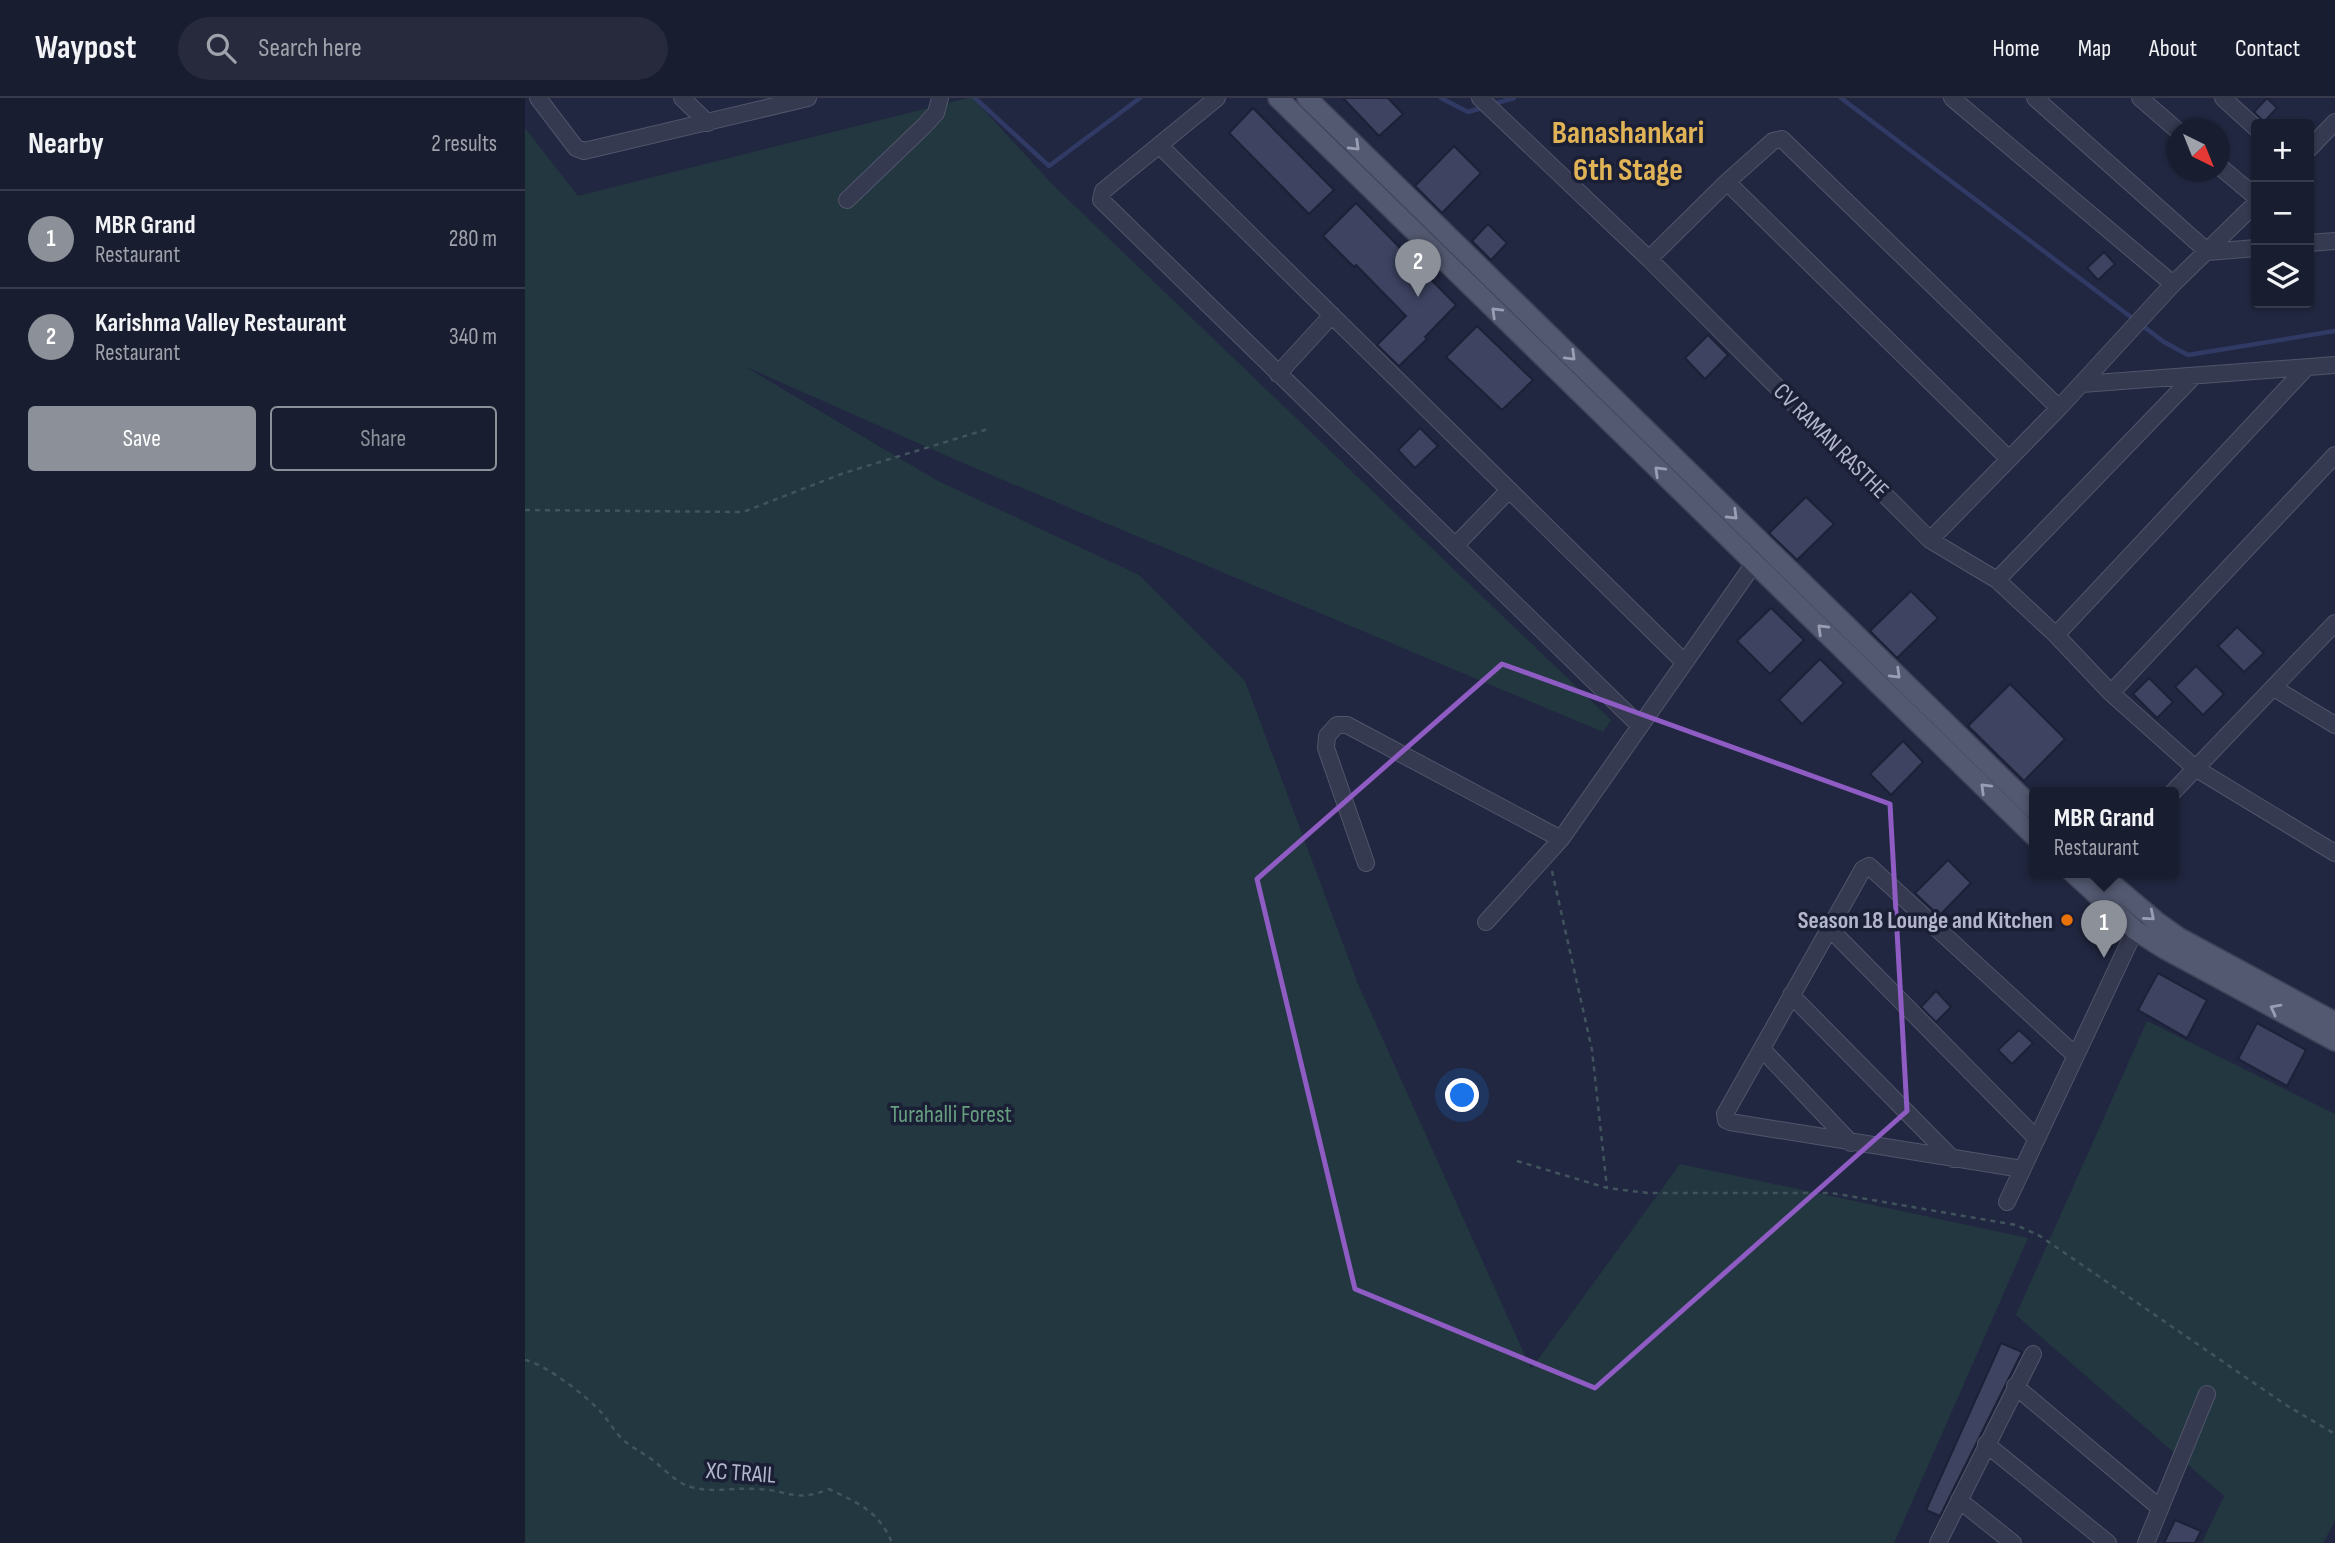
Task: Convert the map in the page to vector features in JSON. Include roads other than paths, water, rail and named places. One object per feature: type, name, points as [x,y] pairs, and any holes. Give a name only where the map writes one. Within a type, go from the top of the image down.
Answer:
[{"type":"main road","points":[[1278,98],[2029,831]]},
{"type":"main road","points":[[1307,98],[2029,804]]},
{"type":"main road","points":[[2091,878],[2135,930],[2163,948],[2335,1041]]},
{"type":"main road","points":[[2092,878],[2178,937],[2335,1022]]},
{"type":"street","points":[[538,98],[576,148],[582,151],[708,123],[799,99]]},
{"type":"street","points":[[682,98],[708,123]]},
{"type":"street","points":[[847,200],[924,127],[936,113],[940,98]]},
{"type":"street","points":[[1217,98],[1103,191],[1101,200],[1640,726]]},
{"type":"street","name":"CV RAMAN RASTHE","points":[[1480,98],[1649,259],[1930,540],[1997,580],[2056,635],[2112,693],[2195,768],[2335,853]]},
{"type":"street","points":[[1952,98],[2173,285]]},
{"type":"street","points":[[2035,98],[2208,252],[2251,248]]},
{"type":"street","points":[[2140,98],[2167,121]]},
{"type":"street","points":[[2223,98],[2251,123]]},
{"type":"street","points":[[2314,144],[2335,122]]},
{"type":"street","points":[[1649,259],[1773,141],[1785,140],[2059,408]]},
{"type":"street","points":[[1160,145],[1684,662]]},
{"type":"street","points":[[2230,175],[2251,193]]},
{"type":"street","points":[[1727,182],[2009,459]]},
{"type":"street","points":[[1930,540],[2059,408],[2173,285],[2251,208]]},
{"type":"street","points":[[2314,242],[2333,239]]},
{"type":"street","points":[[1278,374],[1332,315]]},
{"type":"street","points":[[2081,384],[2335,365]]},
{"type":"street","points":[[2056,635],[2306,368]]},
{"type":"street","points":[[1997,580],[2194,376]]},
{"type":"street","points":[[2112,693],[2335,456]]},
{"type":"street","points":[[1455,546],[1509,490]]},
{"type":"street","points":[[1486,922],[1561,839],[1766,548]]},
{"type":"street","points":[[2178,787],[2335,623]]},
{"type":"street","points":[[2274,688],[2335,724]]},
{"type":"street","points":[[1366,863],[1327,748],[1327,736],[1337,725],[1347,725],[1561,839]]},
{"type":"street","points":[[2022,1169],[1727,1121],[1725,1114],[1863,869],[1871,866],[2075,1055]]},
{"type":"street","points":[[1830,929],[2035,1137]]},
{"type":"street","points":[[2007,1202],[2035,1137],[2135,930]]},
{"type":"street","points":[[1791,995],[1953,1159]]},
{"type":"street","points":[[1762,1049],[1851,1143]]},
{"type":"street","points":[[1938,1543],[2033,1354]]},
{"type":"street","points":[[2015,1387],[2160,1508]]},
{"type":"street","points":[[2146,1543],[2207,1394]]},
{"type":"street","points":[[1986,1444],[2108,1543]]},
{"type":"street","points":[[1959,1500],[2014,1543]]},
{"type":"waterway","points":[[975,98],[1049,166],[1140,98]]},
{"type":"waterway","points":[[1441,98],[1468,112],[1485,107]]},
{"type":"waterway","points":[[1493,104],[1514,98]]},
{"type":"waterway","points":[[1841,98],[2164,342],[2188,355],[2335,331]]},
{"type":"place","name":"Karishma Valley Restaurant","points":[[1418,297]]},
{"type":"place","name":"Season 18 Lounge and Kitchen","points":[[2067,920]]},
{"type":"place","name":"MBR Grand","points":[[2104,958]]},
{"type":"district","name":"Banashankari 6th Stage","points":[[1628,152]]},
{"type":"park label","name":"Turahalli Forest","points":[[951,1114]]}]
